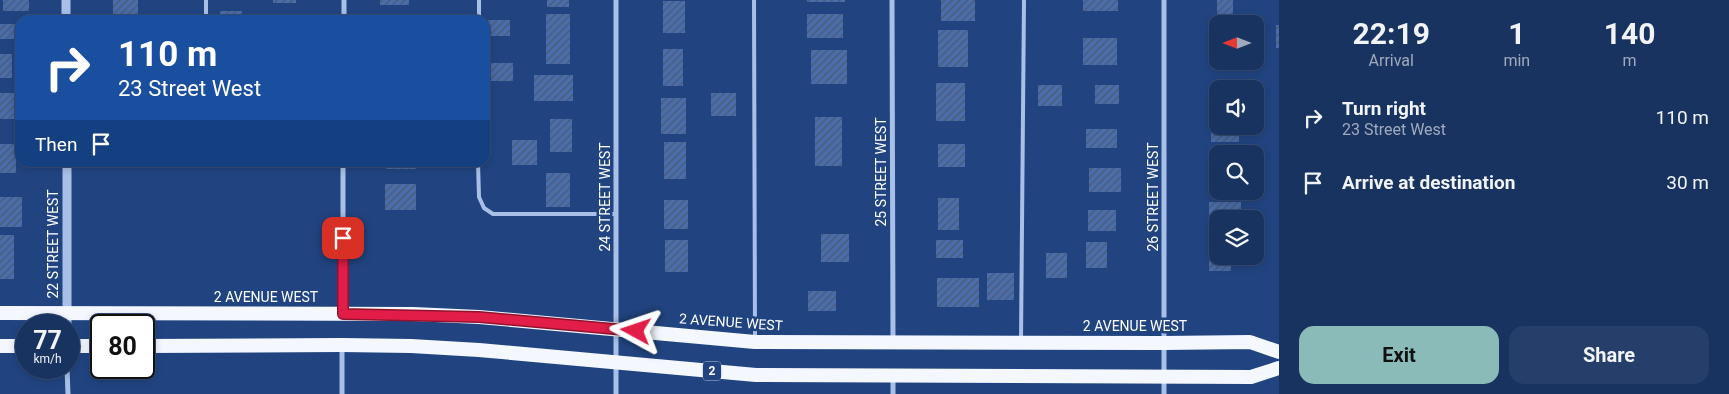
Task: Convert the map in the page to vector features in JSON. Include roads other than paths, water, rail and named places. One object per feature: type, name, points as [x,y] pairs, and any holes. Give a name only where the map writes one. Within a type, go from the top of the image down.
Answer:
[{"type":"highway","name":"2 AVENUE WEST","points":[[0,313],[15,314]]},
{"type":"highway","name":"2 AVENUE WEST","points":[[80,319],[343,314],[479,317],[755,342],[1250,342],[1279,352]]},
{"type":"highway","name":"2","points":[[155,346],[342,344],[411,346],[756,375],[1251,377],[1279,368]]},
{"type":"highway","points":[[0,346],[15,346]]},
{"type":"street","points":[[66,0],[66,15]]},
{"type":"street","points":[[344,0],[344,15]]},
{"type":"street","name":"24 STREET WEST","points":[[616,0],[616,394]]},
{"type":"street","name":"25 STREET WEST","points":[[892,0],[893,343]]},
{"type":"street","name":"26 STREET WEST","points":[[1164,0],[1164,394]]},
{"type":"street","name":"22 STREET WEST","points":[[66,167],[67,314]]},
{"type":"street","points":[[343,167],[343,314]]},
{"type":"street","points":[[342,344],[342,394]]},
{"type":"street","points":[[893,375],[893,394]]},
{"type":"street","points":[[67,379],[68,394]]},
{"type":"lane","points":[[206,0],[206,15]]},
{"type":"lane","points":[[478,15],[479,0]]},
{"type":"lane","points":[[754,0],[755,342]]},
{"type":"lane","points":[[1021,342],[1024,0]]},
{"type":"lane","points":[[478,167],[479,197],[484,208],[493,214],[616,214]]}]
